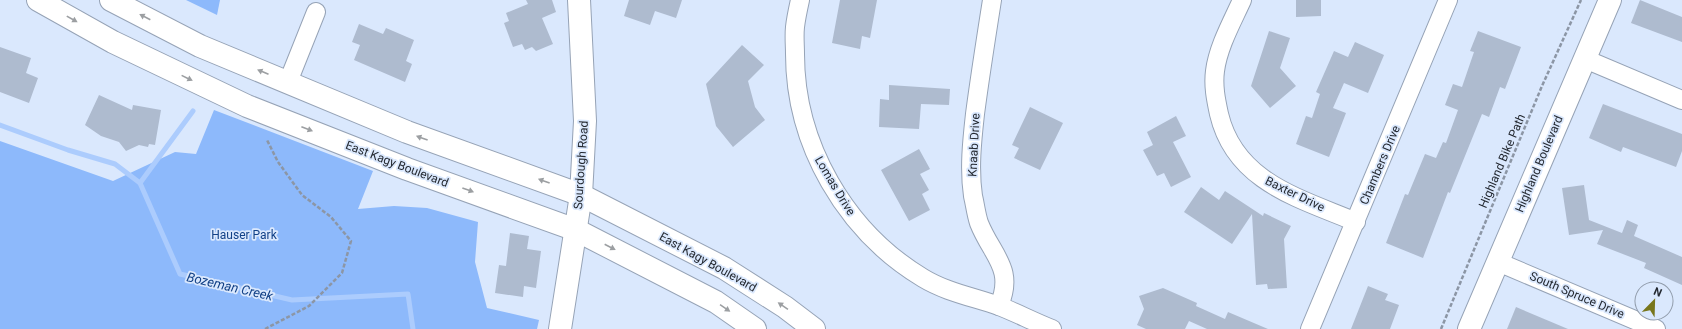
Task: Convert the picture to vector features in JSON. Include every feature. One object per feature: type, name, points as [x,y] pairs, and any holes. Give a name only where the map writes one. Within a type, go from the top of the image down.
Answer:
[{"type":"main road","name":"East Kagy Boulevard","points":[[38,0],[114,42],[248,106],[407,169],[576,230],[716,302],[755,329]]},
{"type":"main road","name":"East Kagy Boulevard","points":[[111,0],[200,46],[407,132],[581,195],[724,268],[785,307],[814,329]]},
{"type":"main road","name":"Sourdough Road","points":[[560,329],[581,195],[585,121],[579,0]]},
{"type":"main road","name":"Highland Boulevard","points":[[1469,329],[1610,0]]},
{"type":"street","name":"Lomas Drive","points":[[800,0],[794,28],[795,71],[798,97],[811,142],[820,165],[847,210],[865,231],[887,252],[922,278],[942,288],[999,306],[1052,329]]},
{"type":"street","name":"Knaab Drive","points":[[992,0],[977,100],[971,164],[973,194],[979,222],[990,245],[1000,261],[1006,279],[1004,295],[999,306]]},
{"type":"street","name":"Baxter Drive","points":[[1242,0],[1220,51],[1215,71],[1215,95],[1222,123],[1232,147],[1243,163],[1261,178],[1288,193],[1356,222]]},
{"type":"street","name":"Chambers Drive","points":[[1310,329],[1448,0]]},
{"type":"street","points":[[288,82],[316,12]]},
{"type":"street","points":[[1585,59],[1682,100]]},
{"type":"street","name":"South Spruce Drive","points":[[1498,262],[1656,329]]},
{"type":"path","name":"Highland Bike Path","points":[[1441,329],[1542,86],[1581,0]]},
{"type":"path","points":[[266,329],[309,306],[342,273],[351,241],[331,217],[302,195],[278,162],[267,140]]},
{"type":"green space","points":[[186,0],[220,0],[217,15]]},
{"type":"green space","name":"Hauser Park","points":[[214,110],[373,171],[358,209],[394,206],[427,208],[478,222],[475,262],[487,308],[539,320],[537,329],[0,329],[0,141],[113,181],[175,152],[196,154]]},
{"type":"building","points":[[526,0],[552,0],[556,12],[542,18],[553,44],[536,51],[532,47],[525,50],[522,44],[513,47],[504,23],[509,21],[506,13],[528,4]]},
{"type":"building","points":[[629,0],[682,0],[676,18],[655,11],[650,25],[624,16]]},
{"type":"building","points":[[840,0],[877,0],[870,38],[862,36],[860,49],[832,43]]},
{"type":"building","points":[[1296,0],[1321,0],[1321,16],[1296,17]]},
{"type":"building","points":[[1640,0],[1682,17],[1682,42],[1631,23]]},
{"type":"building","points":[[359,24],[383,34],[386,28],[414,40],[406,61],[412,64],[405,82],[354,60],[360,45],[352,42]]},
{"type":"building","points":[[1269,31],[1290,38],[1280,68],[1296,86],[1270,108],[1251,86]]},
{"type":"building","points":[[1478,31],[1521,47],[1505,89],[1500,87],[1489,117],[1482,114],[1450,193],[1448,192],[1423,258],[1386,243],[1405,194],[1408,195],[1425,154],[1436,158],[1443,142],[1446,143],[1458,110],[1445,105],[1453,84],[1462,87],[1474,52],[1470,51]]},
{"type":"building","points":[[1355,42],[1384,55],[1368,93],[1344,83],[1333,108],[1346,113],[1329,157],[1296,144],[1306,116],[1312,118],[1320,94],[1316,92],[1334,51],[1348,57]]},
{"type":"building","points":[[742,45],[764,65],[748,81],[755,107],[765,120],[733,147],[716,126],[706,84]]},
{"type":"building","points":[[0,47],[31,58],[26,73],[38,78],[29,103],[0,92]]},
{"type":"building","points":[[889,85],[950,89],[949,105],[921,104],[919,129],[879,127],[880,99],[889,100]]},
{"type":"building","points":[[99,95],[132,110],[133,105],[161,110],[155,145],[149,144],[148,147],[139,145],[126,151],[119,142],[101,136],[85,125]]},
{"type":"building","points":[[1603,104],[1682,134],[1682,151],[1676,167],[1623,147],[1621,152],[1589,138]]},
{"type":"building","points":[[1030,107],[1063,123],[1040,170],[1014,158],[1019,148],[1012,145]]},
{"type":"building","points":[[1176,116],[1186,136],[1173,142],[1191,177],[1171,187],[1164,173],[1157,176],[1143,150],[1153,145],[1147,132]]},
{"type":"building","points":[[919,149],[930,169],[920,174],[929,190],[922,194],[930,210],[909,221],[881,170]]},
{"type":"building","points":[[1584,185],[1589,220],[1622,233],[1627,220],[1638,225],[1634,236],[1682,257],[1682,285],[1644,268],[1646,263],[1597,244],[1603,230],[1569,235],[1562,188]]},
{"type":"building","points":[[1201,187],[1219,200],[1225,191],[1263,216],[1264,213],[1291,226],[1284,239],[1287,288],[1268,289],[1267,284],[1256,285],[1252,214],[1232,244],[1184,212]]},
{"type":"building","points":[[510,233],[529,236],[527,249],[541,251],[536,288],[524,286],[523,297],[495,293],[499,265],[506,266]]},
{"type":"building","points":[[1368,286],[1388,294],[1385,300],[1399,305],[1390,329],[1351,329]]},
{"type":"building","points":[[1163,288],[1197,303],[1196,306],[1225,319],[1228,312],[1268,329],[1207,329],[1189,321],[1185,329],[1146,329],[1137,325],[1144,309],[1139,296]]},
{"type":"building","points":[[1516,307],[1568,329],[1507,329]]},
{"type":"waterway","name":"Bozeman Creek","points":[[140,183],[193,111]]},
{"type":"waterway","name":"Bozeman Creek","points":[[0,125],[68,150],[115,164],[140,183],[180,274],[292,300],[408,294],[413,329]]}]
